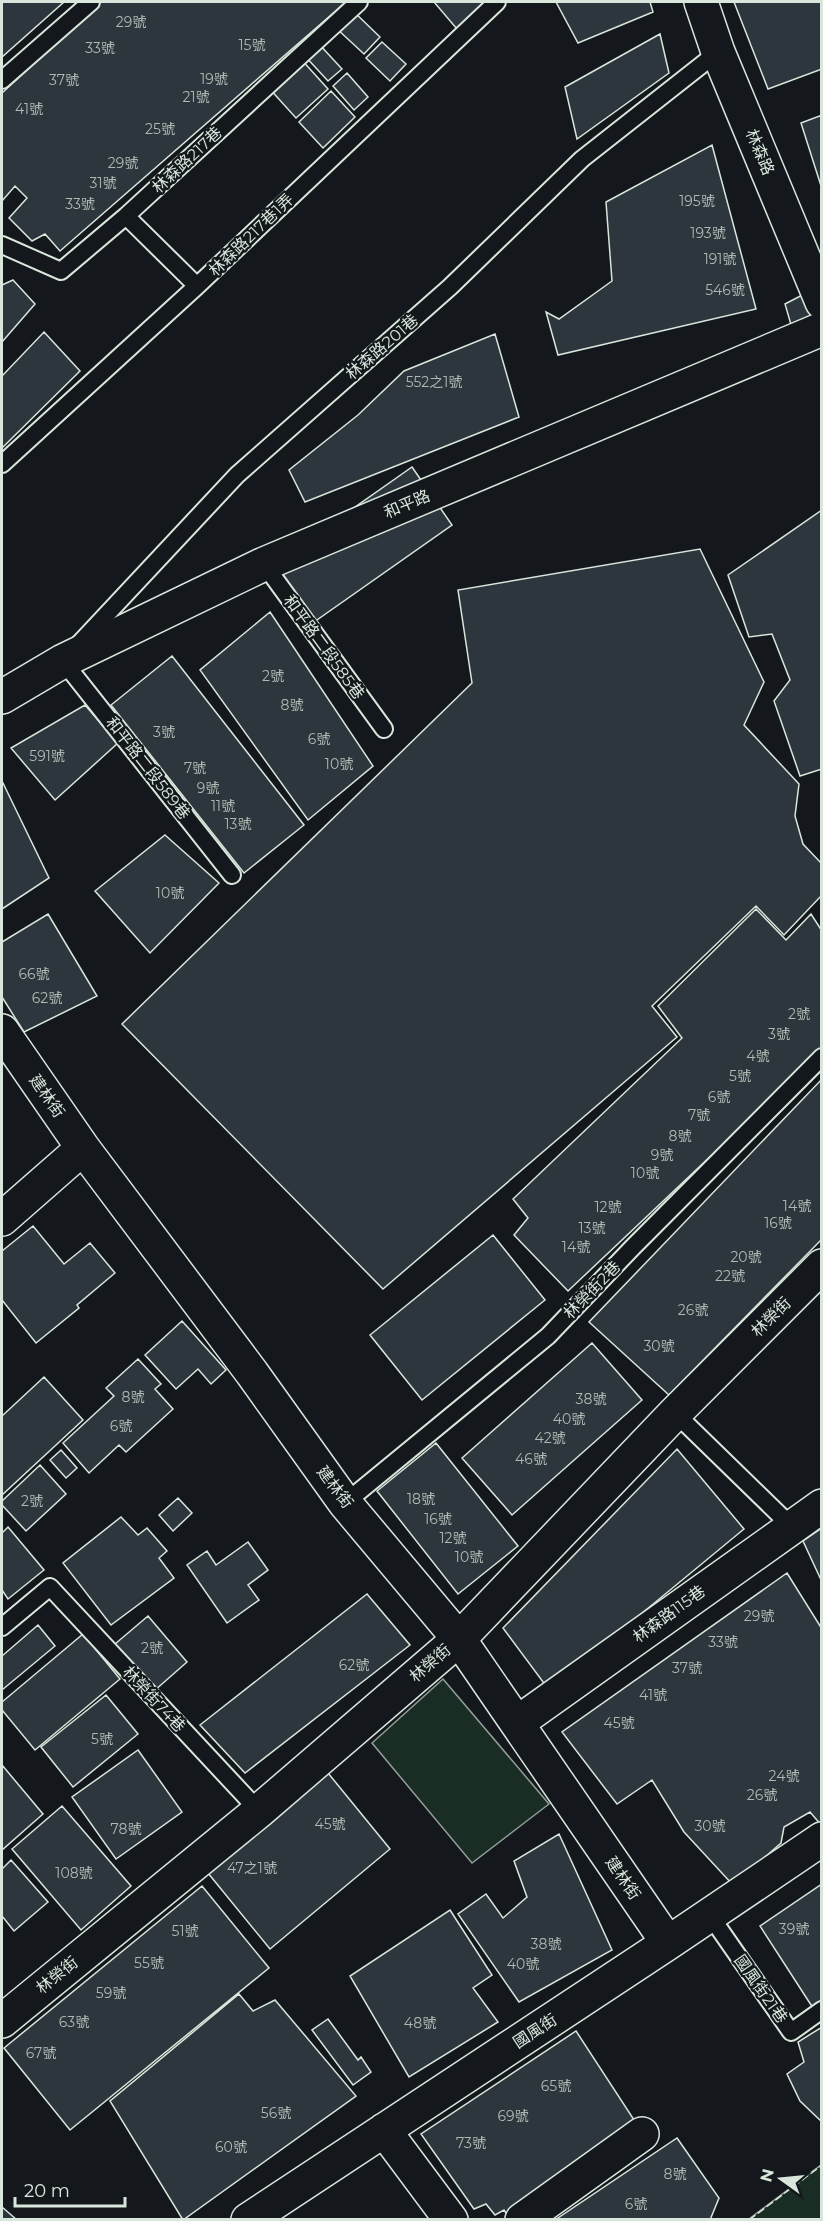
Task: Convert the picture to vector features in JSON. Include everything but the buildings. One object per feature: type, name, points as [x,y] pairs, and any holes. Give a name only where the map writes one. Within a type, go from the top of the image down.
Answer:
[{"type":"street","name":"林森路","points":[[701,2],[718,52],[822,302]]},
{"type":"street","name":"和平路","points":[[2,697],[63,661],[264,564],[822,329]]},
{"type":"street","name":"建林街","points":[[2,1031],[83,1148],[252,1373],[345,1503],[459,1639],[668,1944]]},
{"type":"street","points":[[2,1219],[83,1148]]},
{"type":"street","name":"林榮街","points":[[2,2021],[259,1810],[459,1639],[675,1413],[822,1266]]},
{"type":"street","name":"林森路115巷","points":[[517,1723],[822,1506]]},
{"type":"street","name":"國風街","points":[[248,2220],[668,1944],[822,1839]]},
{"type":"street","points":[[384,2130],[451,2220]]},
{"type":"street","points":[[522,2220],[642,2134]]},
{"type":"lane","points":[[2,80],[91,2]]},
{"type":"lane","name":"林森路217巷","points":[[2,245],[61,271],[126,216],[359,2]]},
{"type":"lane","name":"林森路217巷1弄","points":[[2,464],[197,286],[497,2]]},
{"type":"lane","name":"林森路201巷","points":[[63,661],[237,475],[450,287],[582,159],[718,52]]},
{"type":"lane","points":[[126,216],[197,286]]},
{"type":"lane","name":"和平路二段585巷","points":[[264,564],[384,729]]},
{"type":"lane","name":"和平路二段589巷","points":[[63,661],[232,875]]},
{"type":"lane","name":"林榮街2巷","points":[[345,1503],[548,1336],[822,1057]]},
{"type":"lane","points":[[675,1413],[791,1526]]},
{"type":"lane","name":"林榮街74巷","points":[[2,1627],[50,1587],[259,1810]]},
{"type":"lane","name":"國風街21巷","points":[[709,1914],[791,2032],[822,2010]]},
{"type":"green space","points":[[443,1679],[549,1804],[472,1863],[372,1743]]},
{"type":"green space","points":[[821,2165],[821,2219],[749,2219]]},
{"type":"fence","points":[[749,2220],[822,2165]]}]
